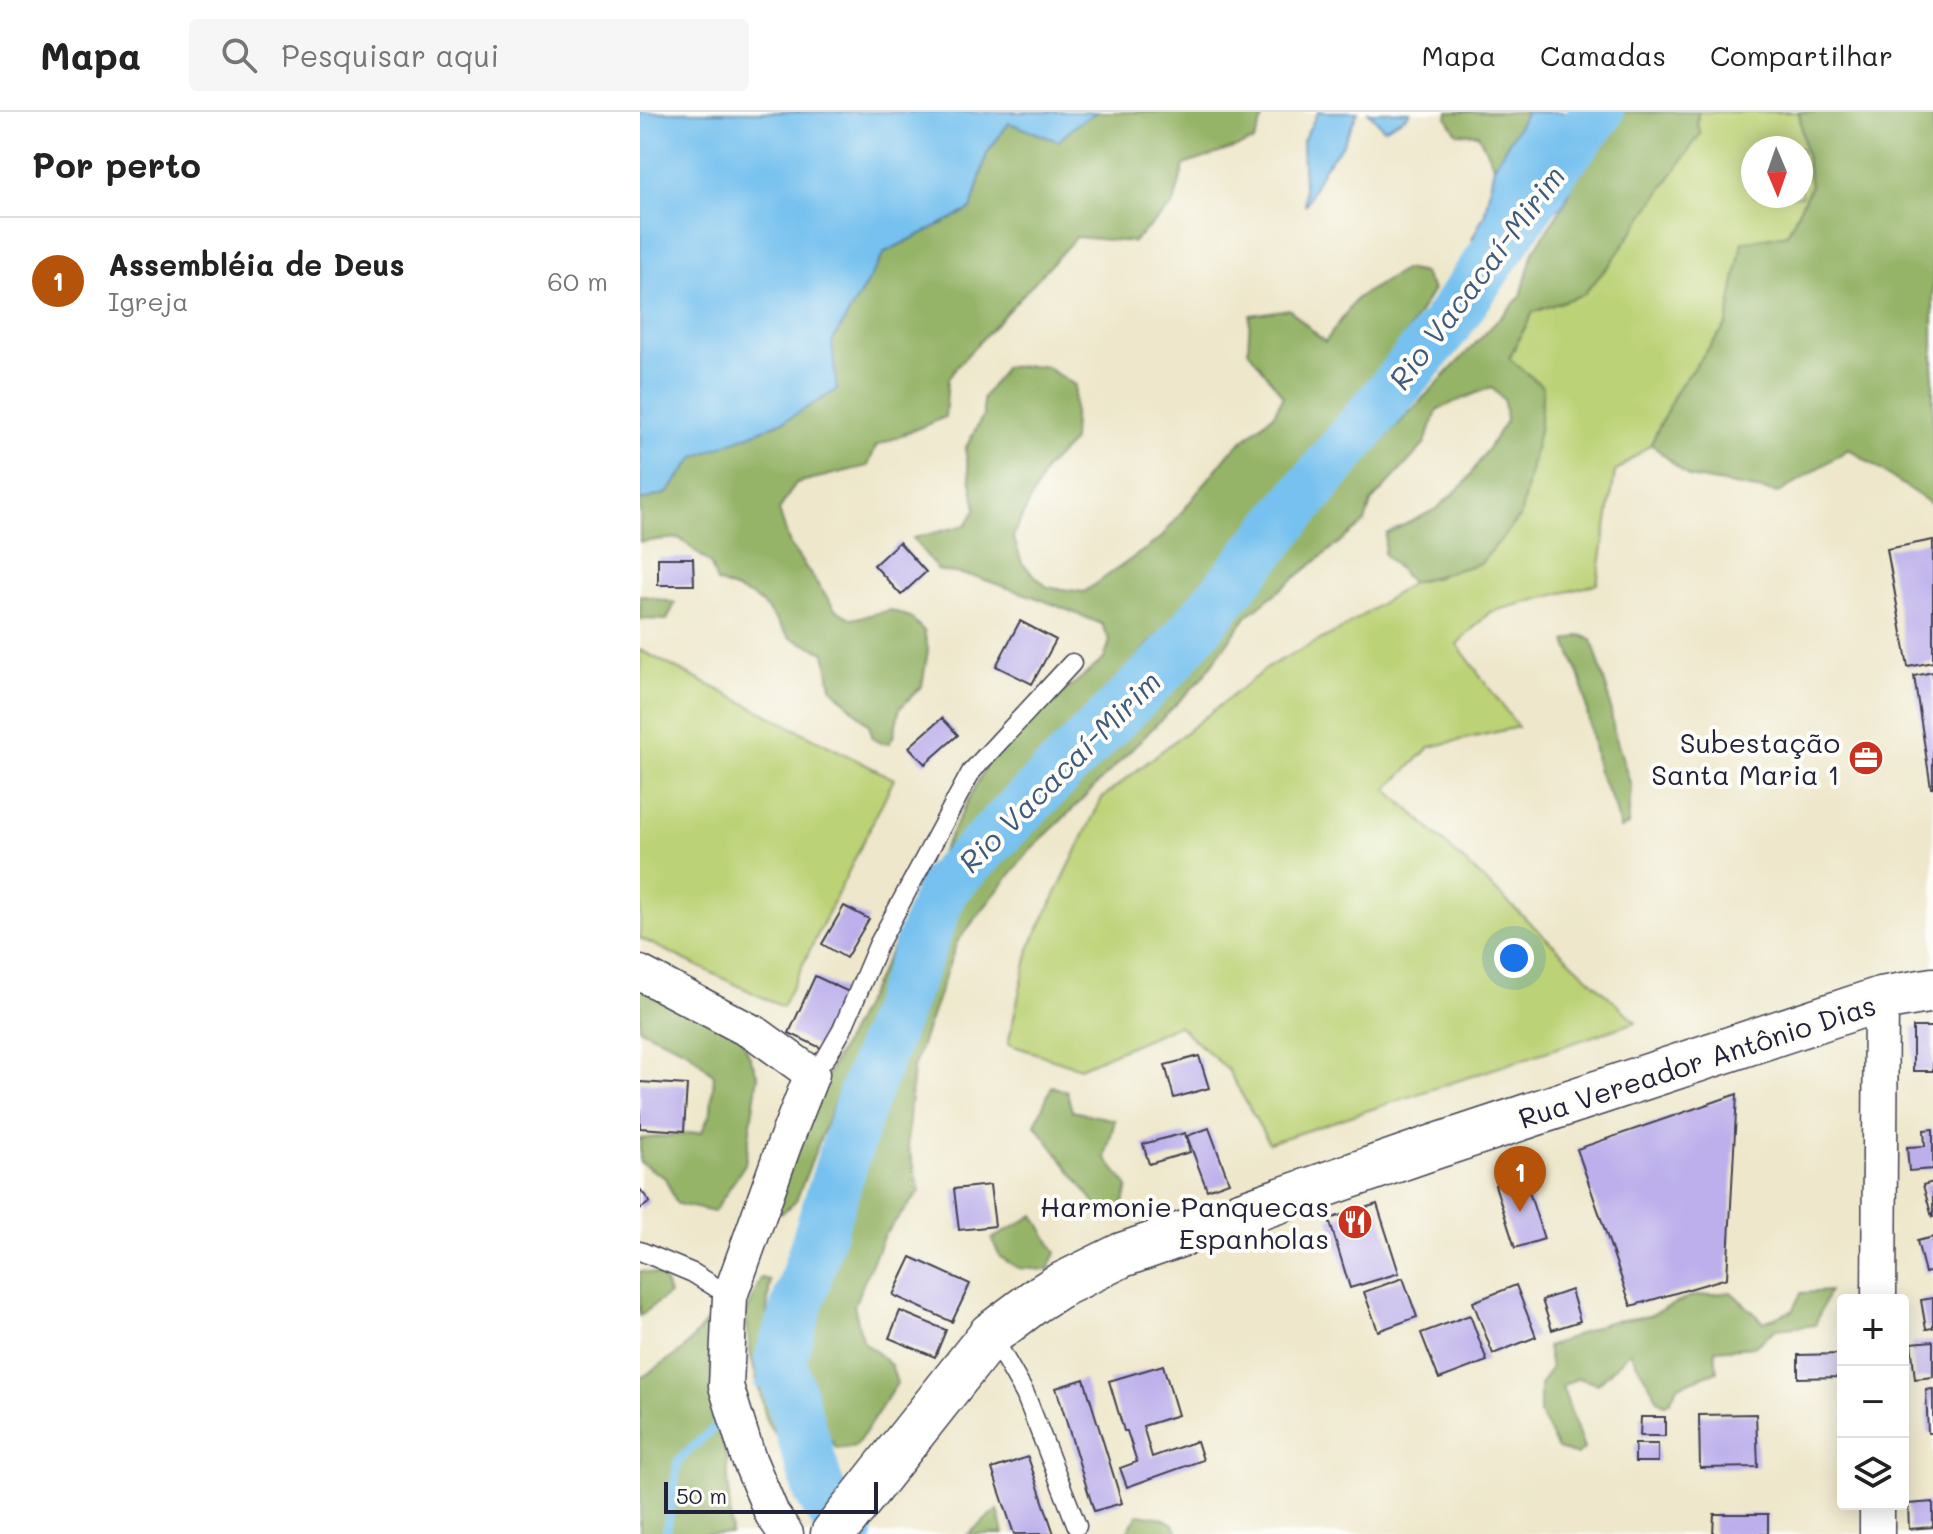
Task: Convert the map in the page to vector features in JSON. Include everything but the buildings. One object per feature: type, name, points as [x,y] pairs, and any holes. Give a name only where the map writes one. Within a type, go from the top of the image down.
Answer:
[{"type":"street","points":[[640,973],[758,1035],[812,1074],[730,1296],[726,1386],[748,1457],[772,1514],[786,1534]]},
{"type":"street","name":"Rua Vereador Antônio Dias","points":[[833,1534],[991,1334],[1057,1287],[1122,1255],[1434,1147],[1881,999],[1933,990]]},
{"type":"street","points":[[1879,1294],[1881,999]]},
{"type":"street","points":[[1877,1510],[1877,1534]]},
{"type":"lane","points":[[812,1074],[842,1030],[878,945],[971,772],[1072,663]]},
{"type":"lane","points":[[640,1251],[693,1273],[730,1296]]},
{"type":"lane","points":[[991,1334],[1025,1394],[1077,1526]]},
{"type":"green space","points":[[1097,112],[1265,112],[1254,141],[1184,165],[1174,204],[1133,242],[1076,237],[948,379],[945,417],[876,446],[868,466],[796,483],[779,510],[790,545],[835,609],[852,619],[891,610],[910,617],[924,631],[928,650],[922,686],[900,708],[889,743],[881,743],[873,739],[869,725],[831,687],[825,652],[790,638],[752,596],[717,582],[710,563],[679,538],[640,542],[640,501],[668,493],[695,457],[786,420],[885,252],[971,209],[987,153],[1009,123],[1058,141]]},
{"type":"green space","points":[[1448,112],[1527,112],[1494,166],[1478,134],[1457,133],[1447,118]]},
{"type":"green space","points":[[1617,112],[1698,112],[1697,124],[1701,133],[1611,263],[1584,294],[1533,312],[1509,358],[1543,387],[1539,430],[1520,517],[1481,563],[1412,583],[1384,554],[1386,534],[1436,509],[1465,483],[1506,421],[1504,400],[1491,387],[1438,409],[1424,445],[1371,502],[1365,522],[1247,616],[1202,678],[1029,851],[957,942],[913,1068],[907,1143],[920,1191],[884,1235],[854,1305],[862,1340],[891,1365],[897,1383],[856,1446],[837,1449],[816,1417],[793,1342],[932,954],[957,893],[1057,792],[1201,630],[1521,296],[1533,252],[1564,204],[1589,139]]},
{"type":"green space","points":[[1698,112],[1799,112],[1803,136],[1741,136],[1741,208],[1800,208],[1787,234],[1742,243],[1727,324],[1676,391],[1651,444],[1615,472],[1597,584],[1490,612],[1457,644],[1518,727],[1430,747],[1387,789],[1636,1022],[1269,1143],[1228,1070],[1178,1025],[1080,1068],[1008,1044],[1029,949],[1102,798],[1271,665],[1340,630],[1412,583],[1438,577],[1520,517],[1539,430],[1543,387],[1509,359],[1533,312],[1584,294],[1697,124]]},
{"type":"green space","points":[[1799,112],[1933,112],[1933,505],[1849,449],[1779,493],[1689,477],[1651,444],[1676,391],[1727,324],[1742,242],[1787,234],[1800,208],[1813,208],[1813,136],[1803,136]]},
{"type":"green space","points":[[1405,269],[1423,273],[1433,290],[1395,352],[1389,370],[1332,425],[1224,563],[946,865],[898,955],[852,1058],[796,1201],[781,1214],[772,1197],[791,1146],[994,750],[1104,659],[1110,641],[1102,624],[976,577],[938,570],[913,538],[966,525],[976,509],[965,449],[983,416],[983,398],[1005,367],[1044,366],[1075,385],[1073,441],[1046,468],[1013,536],[1022,563],[1047,587],[1084,592],[1161,538],[1230,452],[1274,414],[1283,396],[1248,350],[1250,315],[1289,309],[1325,342],[1357,298]]},
{"type":"green space","points":[[640,595],[675,603],[667,620],[640,619]]},
{"type":"green space","points":[[1581,635],[1592,640],[1608,693],[1614,732],[1631,786],[1628,825],[1620,829],[1615,807],[1598,772],[1582,683],[1566,641]]},
{"type":"green space","points":[[640,650],[894,779],[782,1007],[640,938]]},
{"type":"green space","points":[[640,982],[740,1034],[758,1076],[745,1164],[714,1212],[677,1204],[665,1178],[640,1162],[640,1139],[702,1132],[711,1111],[714,1075],[688,1051],[640,1029]]},
{"type":"green space","points":[[1052,1086],[1067,1092],[1072,1111],[1115,1120],[1105,1157],[1128,1187],[1123,1206],[1097,1206],[1035,1124]]},
{"type":"green space","points":[[1034,1215],[1056,1253],[1048,1270],[1018,1268],[1000,1257],[992,1239]]},
{"type":"green space","points":[[640,1271],[662,1276],[669,1294],[640,1316]]},
{"type":"green space","points":[[761,1278],[770,1280],[767,1313],[786,1357],[804,1418],[816,1469],[811,1479],[803,1473],[767,1422],[750,1352],[746,1314]]},
{"type":"green space","points":[[1829,1291],[1815,1325],[1776,1329],[1754,1347],[1715,1350],[1717,1371],[1678,1386],[1665,1404],[1659,1401],[1630,1352],[1598,1384],[1578,1378],[1562,1386],[1584,1449],[1577,1455],[1558,1449],[1540,1414],[1540,1385],[1551,1368],[1547,1347],[1608,1322],[1649,1316],[1689,1297],[1731,1292],[1764,1322],[1792,1311],[1801,1293]]},
{"type":"green space","points":[[706,1323],[716,1410],[727,1459],[731,1534],[640,1534],[640,1379],[683,1350]]},
{"type":"green space","points":[[998,1510],[1004,1534],[968,1534]]},
{"type":"green space","points":[[1139,1514],[1168,1521],[1178,1534],[1125,1534]]},
{"type":"water","points":[[640,112],[1097,112],[1058,141],[1009,123],[987,153],[971,209],[885,252],[832,342],[837,390],[786,420],[695,457],[667,493],[640,501]]},
{"type":"water","points":[[1318,112],[1358,112],[1342,146],[1323,169],[1305,206],[1302,143]]},
{"type":"water","points":[[1368,112],[1410,112],[1384,129]]},
{"type":"water","points":[[1527,112],[1617,112],[1589,139],[1564,204],[1527,229],[1490,261],[1472,239],[1485,213],[1494,166]]},
{"type":"waterway","name":"Rio Vacacaí-Mirim","points":[[847,1534],[819,1490],[780,1360],[861,1103],[943,887],[1168,662],[1446,325],[1559,160],[1598,112]]},
{"type":"waterway","points":[[759,1384],[780,1360]]},
{"type":"waterway","points":[[666,1534],[678,1461],[727,1416]]},
{"type":"place","name":"Subestação Santa Maria 1","points":[[1866,758]]},
{"type":"place","name":"Assembléia de Deus","points":[[1520,1212]]},
{"type":"place","name":"Harmonie Panquecas Espanholas","points":[[1355,1222]]}]
